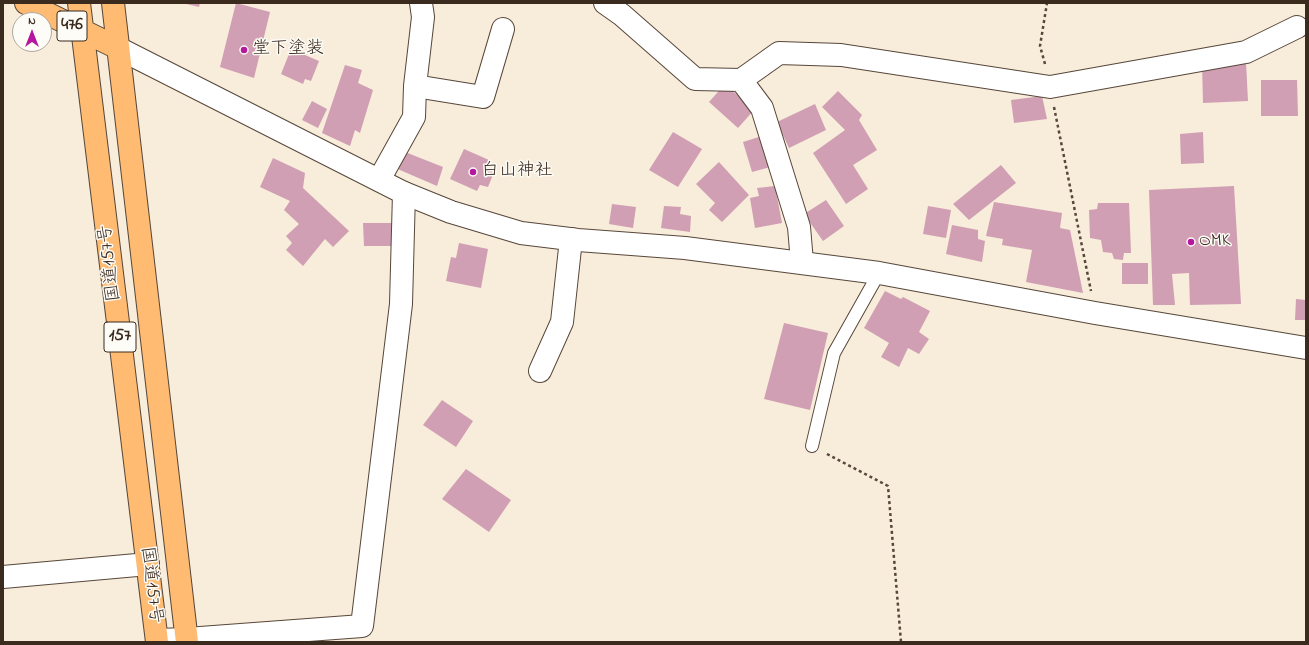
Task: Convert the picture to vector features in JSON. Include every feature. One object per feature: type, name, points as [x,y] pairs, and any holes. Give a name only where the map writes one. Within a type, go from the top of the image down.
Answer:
[{"type":"highway","name":"476","points":[[26,3],[118,48]]},
{"type":"highway","name":"国道157号","points":[[79,3],[157,641]]},
{"type":"highway","name":"国道157号","points":[[113,3],[187,641]]},
{"type":"street","points":[[379,180],[414,117],[415,86],[423,17],[421,3]]},
{"type":"street","points":[[605,3],[622,15],[695,79],[741,80],[779,53],[841,55],[1050,87],[1246,52],[1297,27]]},
{"type":"street","points":[[415,86],[483,97],[503,29]]},
{"type":"street","points":[[118,48],[404,193],[451,212],[521,233],[571,239],[685,248],[879,273],[1095,313],[1306,348]]},
{"type":"street","points":[[741,80],[762,108],[799,227],[802,262]]},
{"type":"street","points":[[157,641],[187,641],[362,626],[400,304],[404,193]]},
{"type":"street","points":[[540,371],[562,322],[571,239]]},
{"type":"street","points":[[3,577],[148,564]]},
{"type":"lane","points":[[812,446],[834,353],[879,273]]},
{"type":"path","points":[[1047,3],[1040,46],[1050,87],[1095,313]]},
{"type":"path","points":[[812,446],[888,486],[901,642]]},
{"type":"building","points":[[182,3],[200,3],[199,7]]},
{"type":"building","points":[[236,3],[270,12],[254,78],[220,67]]},
{"type":"building","points":[[291,49],[319,61],[311,81],[305,79],[303,84],[281,74]]},
{"type":"building","points":[[1246,62],[1248,101],[1203,103],[1202,64]]},
{"type":"building","points":[[345,65],[362,70],[358,83],[373,90],[360,133],[355,130],[350,146],[322,133]]},
{"type":"building","points":[[1261,80],[1297,80],[1298,116],[1261,116]]},
{"type":"building","points":[[725,84],[754,110],[738,128],[709,102]]},
{"type":"building","points":[[838,91],[862,115],[859,120],[877,150],[853,165],[868,189],[846,204],[813,153],[845,130],[822,107]]},
{"type":"building","points":[[1042,96],[1047,119],[1014,123],[1011,100]]},
{"type":"building","points":[[312,101],[327,109],[318,128],[302,120]]},
{"type":"building","points":[[815,104],[826,130],[789,148],[777,122]]},
{"type":"building","points":[[673,132],[702,149],[678,187],[649,170]]},
{"type":"building","points":[[1203,132],[1204,163],[1181,164],[1180,134]]},
{"type":"building","points":[[765,135],[774,166],[752,172],[743,142]]},
{"type":"building","points":[[464,149],[489,160],[487,167],[494,172],[488,187],[480,185],[477,191],[450,179]]},
{"type":"building","points":[[400,150],[443,167],[437,186],[393,167]]},
{"type":"building","points":[[273,158],[305,173],[303,188],[349,231],[333,247],[325,239],[303,266],[286,250],[292,243],[286,236],[299,224],[284,210],[290,201],[260,187]]},
{"type":"building","points":[[719,162],[749,195],[722,222],[709,210],[715,203],[696,184]]},
{"type":"building","points":[[1001,165],[1016,183],[969,220],[953,204]]},
{"type":"building","points":[[775,186],[782,223],[755,228],[750,198],[759,196],[757,188]]},
{"type":"building","points":[[1234,186],[1241,304],[1190,305],[1189,273],[1172,274],[1175,305],[1153,305],[1149,190]]},
{"type":"building","points":[[826,200],[844,226],[823,241],[804,214]]},
{"type":"building","points":[[994,202],[1062,213],[1060,228],[1070,230],[1083,293],[1026,282],[1032,250],[1002,245],[1003,239],[986,236]]},
{"type":"building","points":[[1098,203],[1129,203],[1131,253],[1124,253],[1123,260],[1114,259],[1112,253],[1103,252],[1101,240],[1090,238],[1089,210],[1097,209]]},
{"type":"building","points":[[612,204],[636,207],[633,228],[609,224]]},
{"type":"building","points":[[664,206],[681,207],[680,214],[691,216],[690,232],[661,228]]},
{"type":"building","points":[[928,206],[951,210],[946,238],[923,234]]},
{"type":"building","points":[[363,223],[394,223],[394,246],[364,246]]},
{"type":"building","points":[[952,225],[978,230],[978,239],[985,241],[982,262],[946,254]]},
{"type":"building","points":[[459,243],[488,249],[481,288],[446,281],[451,257],[456,258]]},
{"type":"building","points":[[1122,263],[1148,263],[1148,284],[1122,284]]},
{"type":"building","points":[[885,291],[901,299],[903,297],[930,311],[919,332],[929,339],[919,354],[908,348],[899,367],[881,357],[889,343],[864,328]]},
{"type":"building","points":[[1296,299],[1306,300],[1306,320],[1295,320]]},
{"type":"building","points":[[784,323],[828,333],[810,410],[764,399]]},
{"type":"building","points":[[442,400],[473,421],[456,447],[423,425]]},
{"type":"building","points":[[466,469],[511,500],[489,532],[442,499]]},
{"type":"place","name":"堂下塗装","points":[[244,50]]},
{"type":"place","name":"白山神社","points":[[473,172]]},
{"type":"place","name":"OMK","points":[[1191,242]]}]
